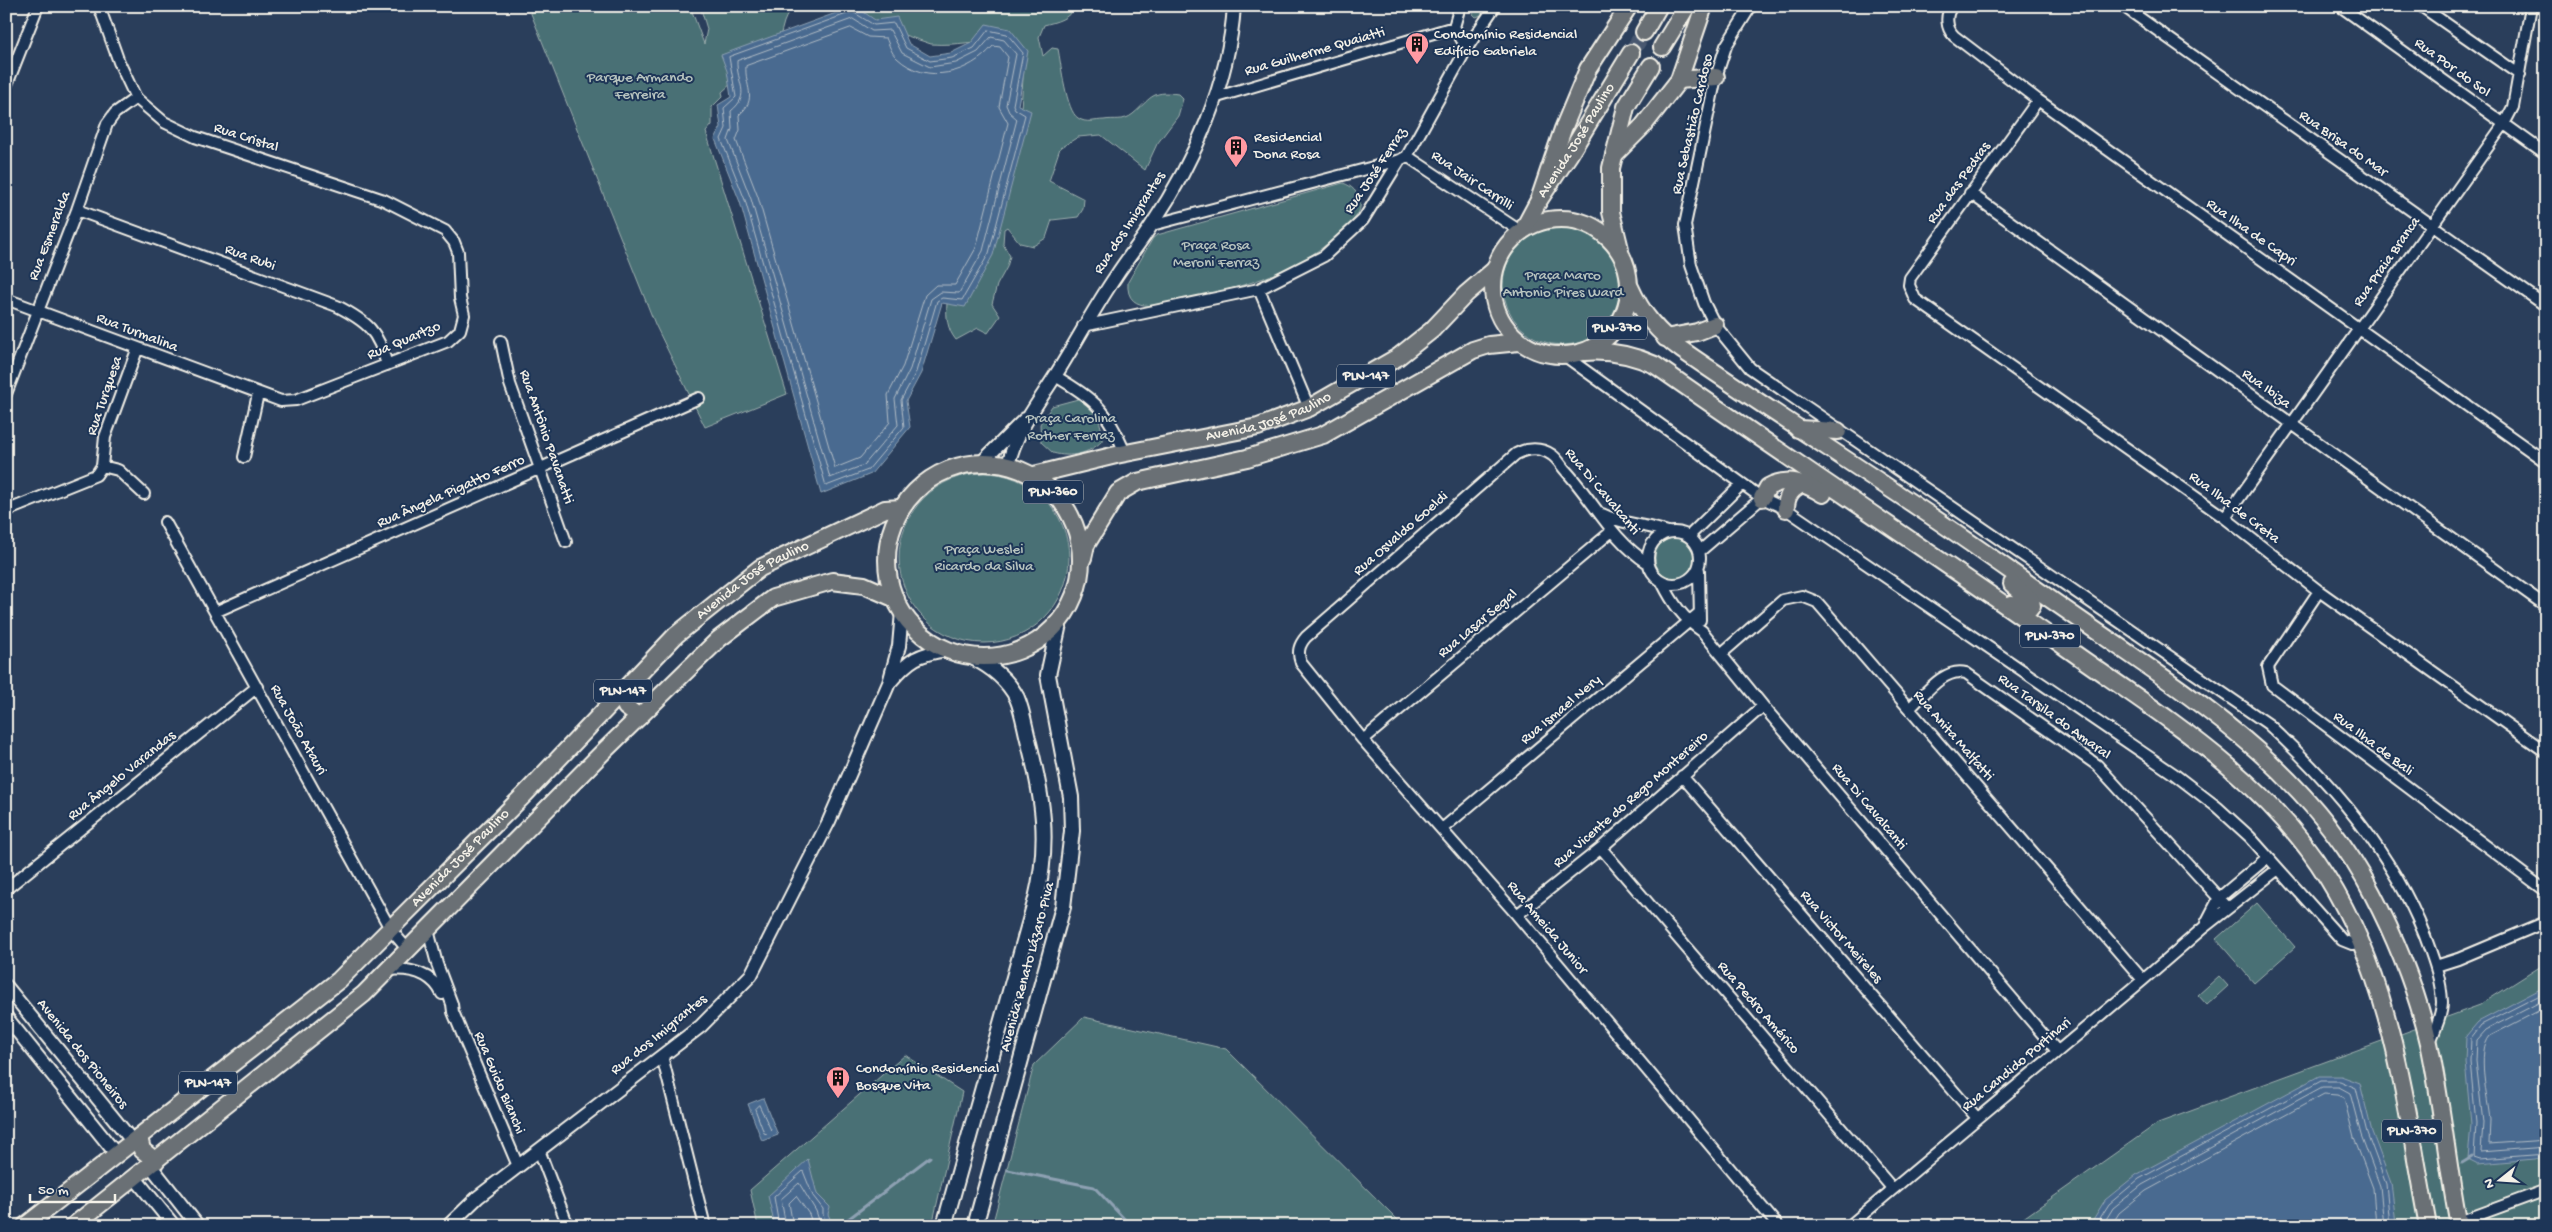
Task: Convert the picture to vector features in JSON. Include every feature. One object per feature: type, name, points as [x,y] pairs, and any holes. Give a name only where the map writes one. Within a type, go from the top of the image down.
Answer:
[{"type":"main road","points":[[1539,200],[1563,129],[1588,69],[1628,6]]},
{"type":"main road","points":[[1644,32],[1659,6]]},
{"type":"main road","points":[[1662,47],[1687,6]]},
{"type":"main road","points":[[1614,155],[1643,126],[1678,80],[1704,6]]},
{"type":"main road","name":"Avenida José Paulino","points":[[1522,230],[1632,53]]},
{"type":"main road","name":"Avenida José Paulino","points":[[1621,254],[1611,212],[1611,168],[1626,107],[1651,66]]},
{"type":"main road","points":[[1678,80],[1716,77]]},
{"type":"main road","name":"PLN-370","points":[[2428,1226],[2394,1044],[2378,982],[2362,943],[2328,878],[2307,847],[2257,791],[2227,764],[2172,723],[1972,582],[1859,507],[1655,365],[1641,359],[1605,351],[1565,356],[1541,353],[1519,342],[1502,322],[1493,297],[1494,270],[1504,248],[1522,230],[1550,219],[1577,220],[1602,232],[1621,254],[1630,287],[1643,313],[1665,338],[1796,429],[1920,508],[2235,729],[2296,786],[2325,820],[2349,854],[2371,892],[2418,1000],[2429,1044],[2459,1224]]},
{"type":"main road","name":"Avenida José Paulino","points":[[1034,475],[1125,453],[1258,427],[1309,408],[1398,357],[1432,330],[1466,294],[1494,270]]},
{"type":"main road","name":"PLN-370","points":[[1585,352],[1604,342],[1618,327],[1627,308],[1630,287]]},
{"type":"main road","points":[[1665,338],[1697,332],[1715,325]]},
{"type":"main road","name":"Avenida José Paulino","points":[[1082,564],[1086,545],[1118,493],[1137,482],[1247,458],[1323,435],[1473,350],[1489,345],[1519,342]]},
{"type":"main road","points":[[1796,429],[1838,431]]},
{"type":"main road","name":"PLN-360","points":[[982,462],[1008,466],[1034,475],[1061,498],[1077,529],[1082,564],[1075,596],[1059,624],[1041,640],[1020,651],[996,657],[972,657],[947,650],[922,634],[899,606],[889,578],[887,556],[889,539],[902,508],[922,484],[941,472],[968,463],[982,462]]},
{"type":"main road","points":[[1762,498],[1768,487],[1777,482],[1788,480],[1805,483],[1834,500],[1859,507]]},
{"type":"main road","points":[[1786,509],[1790,492],[1794,487],[1805,483]]},
{"type":"main road","name":"Avenida José Paulino","points":[[25,1226],[339,980],[526,794],[676,635],[760,568],[885,510],[902,508]]},
{"type":"main road","points":[[1920,508],[1937,529],[2020,591],[2031,600],[2032,606],[2028,610],[2022,611],[1987,587],[1972,582]]},
{"type":"main road","name":"Avenida José Paulino","points":[[73,1226],[364,994],[626,729],[719,638],[773,598],[832,581],[864,585],[899,606]]},
{"type":"main road","name":"Avenida Renato Lázaro Piva","points":[[975,1226],[1063,907],[1068,873],[1072,831],[1071,797],[1048,675],[1059,624]]},
{"type":"main road","name":"Avenida Renato Lázaro Piva","points":[[944,1226],[1036,899],[1041,878],[1043,846],[1043,802],[1017,698],[1000,676],[972,657]]},
{"type":"main road","points":[[620,694],[626,707],[639,717]]},
{"type":"main road","points":[[606,708],[620,720],[626,729]]},
{"type":"main road","points":[[298,1012],[307,1021],[314,1034]]},
{"type":"main road","points":[[136,1140],[154,1163]]},
{"type":"main road","points":[[91,1211],[92,1202],[119,1177],[114,1167],[100,1169]]},
{"type":"street","points":[[6,87],[38,6]]},
{"type":"street","name":"Rua Cristal","points":[[99,6],[119,62],[136,98],[164,122],[195,137],[384,200],[445,232]]},
{"type":"street","name":"Rua dos Imigrantes","points":[[1008,466],[1015,444],[1028,416],[1055,376],[1083,326],[1152,225],[1196,145],[1217,97],[1232,34],[1234,6]]},
{"type":"street","points":[[1460,6],[1454,27],[1467,48]]},
{"type":"street","name":"Rua José Ferraz","points":[[1083,326],[1259,289],[1324,256],[1345,239],[1363,220],[1404,158],[1467,48],[1495,6]]},
{"type":"street","name":"Rua Sebastião Cardoso","points":[[1715,325],[1695,279],[1686,225],[1716,77],[1726,46],[1751,6]]},
{"type":"street","name":"Rua Ilha de Capri","points":[[1952,6],[1948,11],[1947,21],[1954,36],[2038,100],[2546,462]]},
{"type":"street","name":"Rua Brisa do Mar","points":[[2123,6],[2546,306]]},
{"type":"street","name":"Rua Por do Sol","points":[[2340,6],[2546,154]]},
{"type":"street","points":[[2421,6],[2520,74]]},
{"type":"street","name":"Rua Praia Branca","points":[[2225,518],[2504,124],[2513,107],[2531,6]]},
{"type":"street","name":"Rua Guilherme Quaiatti","points":[[1217,97],[1454,27]]},
{"type":"street","name":"Rua Esmeralda","points":[[6,394],[77,210],[107,124],[114,113],[136,98]]},
{"type":"street","name":"Rua das Pedras","points":[[1909,285],[1910,278],[2038,100]]},
{"type":"street","points":[[1152,225],[1404,158]]},
{"type":"street","name":"Rua Jair Carrilli","points":[[1404,158],[1522,230]]},
{"type":"street","name":"Rua Ibiza","points":[[1970,193],[2546,606]]},
{"type":"street","name":"Rua Rubi","points":[[77,210],[336,306],[356,316],[371,329],[381,342],[387,365]]},
{"type":"street","name":"Rua Quartzo","points":[[258,394],[281,402],[296,400],[448,341],[460,330],[464,315],[460,298],[458,252],[454,242],[445,232]]},
{"type":"street","name":"Rua Ilha de Creta","points":[[1909,285],[1911,293],[1921,303],[2225,518],[2319,591],[2546,752]]},
{"type":"street","points":[[1259,289],[1309,408]]},
{"type":"street","name":"Rua Turmalina","points":[[6,299],[137,350],[258,394]]},
{"type":"street","points":[[1715,325],[1750,368],[1838,431],[2268,724],[2323,778],[2369,835],[2404,890],[2436,966],[2442,1004],[2429,1044]]},
{"type":"street","name":"Rua Antônio Pavanatti","points":[[501,341],[510,384],[566,542]]},
{"type":"street","name":"Rua Turquesa","points":[[102,466],[105,437],[137,350]]},
{"type":"street","points":[[1565,356],[1762,498],[1786,509],[2174,774],[2217,807],[2250,837],[2342,940],[2352,944],[2362,943]]},
{"type":"street","points":[[1055,376],[1100,406],[1112,424],[1125,453]]},
{"type":"street","points":[[244,457],[258,394]]},
{"type":"street","name":"Rua Ângela Pigatto Ferro","points":[[215,612],[699,398]]},
{"type":"street","name":"Rua dos Imigrantes","points":[[982,462],[1028,416]]},
{"type":"street","name":"Rua Di Cavalcanti","points":[[1528,449],[1542,450],[1552,455],[1601,514],[1612,531],[1634,554],[1648,563]]},
{"type":"street","name":"Rua Osvaldo Goeldi","points":[[1299,648],[1306,637],[1516,454],[1528,449]]},
{"type":"street","points":[[6,511],[96,475],[102,466],[118,470],[144,494]]},
{"type":"street","points":[[1689,536],[1742,484]]},
{"type":"street","points":[[1700,551],[1762,498]]},
{"type":"street","points":[[1601,514],[1619,522],[1655,527],[1668,532],[1682,532],[1689,536],[1700,551],[1698,614],[1702,631]]},
{"type":"street","name":"Rua João Atauri","points":[[166,522],[391,930],[408,950]]},
{"type":"street","name":"Rua Lasar Segal","points":[[1363,740],[1612,531]]},
{"type":"street","points":[[1668,532],[1654,540],[1650,547],[1648,563],[1651,571],[1662,582],[1676,585],[1695,575],[1698,569]]},
{"type":"street","name":"Rua Di Cavalcanti","points":[[1662,582],[1669,597],[1689,623],[1702,631],[2057,1051]]},
{"type":"street","name":"Rua Ilha de Bali","points":[[2319,591],[2268,668],[2272,685],[2546,891]]},
{"type":"street","name":"Rua Anita Malfatti","points":[[1721,654],[1783,600],[1796,596],[1806,597],[1820,604],[2143,980]]},
{"type":"street","name":"Rua dos Imigrantes","points":[[448,1226],[478,1197],[700,1026],[751,975],[830,821],[889,683],[898,646],[899,606]]},
{"type":"street","name":"Rua Ismael Nery","points":[[1442,829],[1698,614]]},
{"type":"street","name":"Rua Ameida Junior","points":[[1299,648],[1300,663],[1363,740],[1517,915],[1778,1226]]},
{"type":"street","name":"Rua dos Imigrantes","points":[[889,683],[908,661],[924,653],[947,650]]},
{"type":"street","name":"Rua Tarsila do Amaral","points":[[1910,708],[1950,673],[1966,673],[2097,765],[2228,908]]},
{"type":"street","name":"Rua Ângelo Varandas","points":[[6,889],[256,687]]},
{"type":"street","name":"Rua Vicente do Rego Montereiro","points":[[1517,915],[1601,848],[1764,706]]},
{"type":"street","name":"Rua Victor Meireles","points":[[1682,776],[1977,1118]]},
{"type":"street","name":"Rua Pedro Américo","points":[[1601,848],[1892,1188]]},
{"type":"street","name":"Rua Candido Portinari","points":[[2203,928],[2219,898],[2268,858]]},
{"type":"street","name":"Rua Candido Portinari","points":[[1849,1226],[2203,928],[2278,869]]},
{"type":"street","points":[[2436,966],[2458,959],[2546,922]]},
{"type":"street","name":"Rua Guido Bianchi","points":[[428,930],[453,1012],[518,1166]]},
{"type":"street","name":"Rua Guido Bianchi","points":[[388,970],[400,969],[425,975],[436,982],[448,1007],[453,1012]]},
{"type":"street","name":"Avenida dos Pioneiros","points":[[6,986],[136,1140]]},
{"type":"street","points":[[6,1017],[117,1155]]},
{"type":"street","points":[[24,1039],[39,1027]]},
{"type":"street","points":[[662,1056],[705,1226]]},
{"type":"street","points":[[539,1150],[568,1226]]},
{"type":"street","points":[[154,1163],[198,1226]]},
{"type":"street","points":[[135,1178],[174,1226]]},
{"type":"street","points":[[2459,1224],[2546,1190]]},
{"type":"green space","name":"Parque Armando Ferreira","points":[[528,6],[690,6],[704,44],[707,29],[700,6],[791,6],[779,40],[722,92],[723,96],[712,107],[712,125],[706,132],[787,394],[705,427],[655,324]]},
{"type":"green space","points":[[834,6],[1074,6],[1066,17],[1044,25],[1039,37],[1043,56],[1052,48],[1058,49],[1067,97],[1074,114],[1078,118],[1087,121],[1126,118],[1152,97],[1162,93],[1178,94],[1183,99],[1178,116],[1157,144],[1145,170],[1101,135],[1078,137],[1060,148],[1049,181],[1084,199],[1083,209],[1078,217],[1052,220],[1046,238],[1033,246],[1020,243],[1007,227],[1004,229],[1003,244],[1010,256],[1007,267],[997,285],[992,304],[1000,316],[988,333],[978,328],[956,340],[948,323],[947,303],[1019,139],[1024,63],[1006,39],[931,44],[839,13]]},
{"type":"green space","points":[[1475,6],[1491,6],[1484,14],[1476,17],[1473,14]]},
{"type":"green space","name":"Praça Rosa Meroni Ferraz","points":[[1343,183],[1352,188],[1358,195],[1360,210],[1351,222],[1330,242],[1293,266],[1231,289],[1159,305],[1149,306],[1140,304],[1133,300],[1129,293],[1128,282],[1153,238],[1157,235]]},
{"type":"green space","name":"Praça Marco Antonio Pires Ward","points":[[1563,225],[1575,226],[1586,230],[1596,235],[1605,243],[1613,252],[1618,262],[1622,273],[1622,297],[1618,308],[1613,318],[1605,327],[1596,335],[1586,340],[1575,344],[1563,345],[1551,344],[1540,340],[1530,335],[1521,327],[1513,318],[1508,308],[1504,297],[1503,285],[1504,273],[1508,262],[1513,252],[1521,243],[1530,235],[1540,230],[1551,226]]},
{"type":"green space","name":"Praça Carolina Rother Ferraz","points":[[1078,399],[1089,407],[1099,421],[1102,441],[1091,449],[1079,454],[1053,453],[1041,442],[1040,424],[1052,406]]},
{"type":"green space","name":"Praça Weslei Ricardo da Silva","points":[[984,473],[1009,477],[1024,483],[1038,492],[1050,504],[1059,518],[1065,533],[1069,558],[1065,583],[1059,598],[1050,612],[1038,624],[1024,633],[1009,639],[984,643],[959,639],[944,633],[930,624],[918,612],[909,598],[903,583],[899,558],[903,533],[909,518],[918,504],[930,492],[944,483],[959,477]]},
{"type":"green space","points":[[1675,538],[1689,544],[1695,558],[1689,572],[1675,578],[1661,572],[1655,558],[1661,544]]},
{"type":"green space","points":[[2257,903],[2295,947],[2254,983],[2216,939]]},
{"type":"green space","points":[[2546,963],[2546,1226],[2012,1226],[2158,1123],[2480,1005]]},
{"type":"green space","points":[[2219,976],[2228,986],[2207,1005],[2198,995]]},
{"type":"green space","points":[[1084,1017],[1226,1049],[1404,1226],[992,1226],[1034,1065]]},
{"type":"green space","points":[[905,1055],[962,1092],[932,1226],[758,1226],[750,1190]]},
{"type":"water","points":[[855,6],[875,20],[897,17],[909,44],[930,56],[951,53],[971,43],[986,24],[1010,29],[1028,51],[1018,105],[1031,111],[993,255],[965,307],[942,303],[921,373],[906,401],[910,427],[871,474],[821,494],[740,202],[715,139],[721,127],[718,105],[731,97],[727,71],[721,55]]},
{"type":"water","points":[[2546,986],[2546,1158],[2478,1164],[2468,1159],[2471,1124],[2465,1062],[2466,1036],[2478,1022]]},
{"type":"water","points":[[2319,1076],[2341,1076],[2360,1083],[2372,1132],[2391,1183],[2396,1223],[2394,1226],[2089,1226],[2105,1200],[2136,1175]]},
{"type":"water","points":[[763,1098],[778,1135],[762,1141],[748,1104]]},
{"type":"water","points":[[808,1159],[817,1194],[830,1207],[828,1214],[833,1226],[775,1226],[768,1196]]},
{"type":"waterway","points":[[839,1226],[930,1157]]},
{"type":"waterway","points":[[2462,1163],[2472,1157]]},
{"type":"waterway","points":[[1008,1170],[1094,1187],[1131,1226]]},
{"type":"tunnel","points":[[1631,53],[1644,32]]},
{"type":"place","name":"Condomínio Residencial Edifício Gabriela","points":[[1417,65]]},
{"type":"place","name":"Residencial Dona Rosa","points":[[1236,168]]},
{"type":"place","name":"Condomínio Residencial Bosque Vita","points":[[838,1099]]}]
